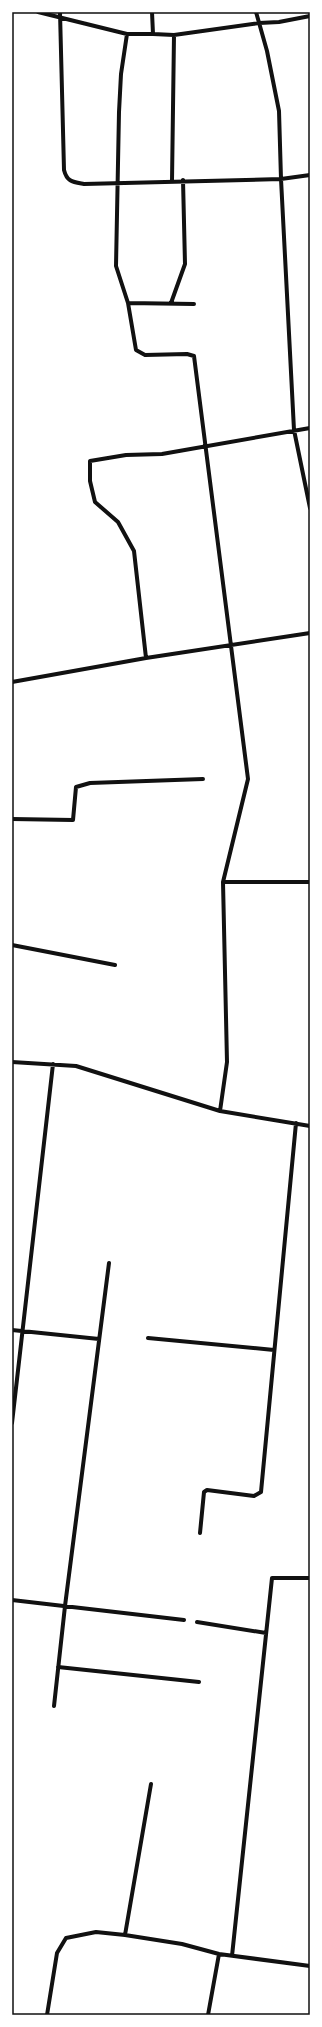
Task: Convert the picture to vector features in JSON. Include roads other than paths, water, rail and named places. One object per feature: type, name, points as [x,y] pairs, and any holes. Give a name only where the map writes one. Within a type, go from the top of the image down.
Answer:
[{"type":"street","points":[[38,12],[127,34],[174,35],[259,23],[280,22],[307,15]]},
{"type":"street","points":[[60,12],[64,170],[66,178],[71,182],[84,184],[183,180],[281,179],[310,175]]},
{"type":"street","points":[[152,12],[153,34]]},
{"type":"street","points":[[256,12],[279,111],[294,430],[310,508]]},
{"type":"street","points":[[127,34],[121,74],[116,182],[116,266],[128,303],[134,345],[140,354],[188,354],[194,356],[207,445],[230,646],[248,779],[224,882],[227,1062],[220,1111]]},
{"type":"street","points":[[172,181],[174,35]]},
{"type":"street","points":[[171,303],[185,264],[183,180]]},
{"type":"street","points":[[128,303],[194,304]]},
{"type":"street","points":[[146,658],[134,551],[118,522],[95,502],[90,480],[90,461],[126,456],[162,454],[310,428]]},
{"type":"street","points":[[12,682],[146,658],[310,633]]},
{"type":"street","points":[[12,819],[73,820],[76,787],[90,783],[203,779]]},
{"type":"street","points":[[224,882],[310,882]]},
{"type":"street","points":[[12,945],[115,965]]},
{"type":"street","points":[[12,1062],[76,1066],[220,1111],[310,1126]]},
{"type":"street","points":[[12,1423],[53,1064]]},
{"type":"street","points":[[200,1533],[204,1492],[207,1490],[254,1496],[261,1492],[296,1124]]},
{"type":"street","points":[[54,1706],[65,1606],[109,1263]]},
{"type":"street","points":[[12,1330],[100,1339]]},
{"type":"street","points":[[148,1338],[274,1350]]},
{"type":"street","points":[[232,1956],[272,1578],[310,1578]]},
{"type":"street","points":[[12,1600],[184,1620]]},
{"type":"street","points":[[196,1622],[266,1634]]},
{"type":"street","points":[[58,1667],[199,1682]]},
{"type":"street","points":[[125,1935],[151,1784]]},
{"type":"street","points":[[47,2015],[57,1953],[66,1938],[96,1932],[182,1944],[219,1954],[310,1966]]},
{"type":"street","points":[[208,2015],[219,1954]]}]
